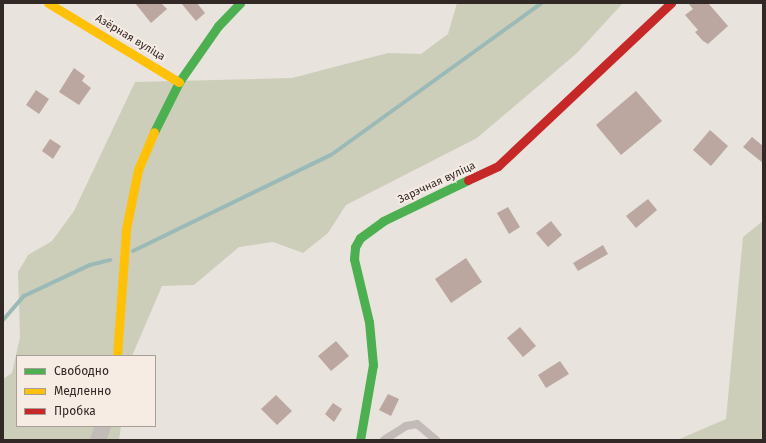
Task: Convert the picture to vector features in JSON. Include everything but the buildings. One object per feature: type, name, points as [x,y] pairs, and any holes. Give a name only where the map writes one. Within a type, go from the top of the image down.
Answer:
[{"type":"street","name":"Азёрная вуліца","points":[[48,3],[179,82]]},
{"type":"street","points":[[117,355],[126,229],[136,177],[146,147],[179,82],[218,26],[240,3]]},
{"type":"street","name":"Зарэчная вуліца","points":[[360,440],[371,386],[373,365],[370,322],[354,259],[355,247],[360,238],[383,221],[498,166],[671,3]]},
{"type":"street","points":[[98,440],[103,427]]},
{"type":"lane","points":[[384,440],[406,426],[417,424],[426,429],[436,440]]},
{"type":"green space","points":[[457,3],[623,3],[577,53],[477,138],[346,205],[328,233],[303,253],[273,242],[239,247],[194,285],[162,286],[132,355],[16,355],[20,337],[18,272],[28,255],[52,241],[74,211],[135,82],[292,78],[388,53],[421,54],[448,34]]},
{"type":"green space","points":[[763,221],[763,440],[677,440],[726,419],[743,237]]},
{"type":"green space","points":[[16,355],[16,427],[121,427],[119,440],[3,440],[3,379],[12,373]]},
{"type":"waterway","points":[[133,251],[331,155],[542,3]]},
{"type":"waterway","points":[[3,320],[24,296],[90,265],[110,260]]},
{"type":"traffic: fast","points":[[154,132],[179,82],[218,26],[240,3]]},
{"type":"traffic: fast","points":[[360,440],[373,365],[369,322],[354,259],[355,247],[360,238],[383,221],[468,180]]},
{"type":"traffic: slow","points":[[48,3],[179,82]]},
{"type":"traffic: slow","points":[[117,355],[126,229],[138,170],[154,132]]},
{"type":"traffic: jam","points":[[468,180],[498,166],[671,3]]}]
